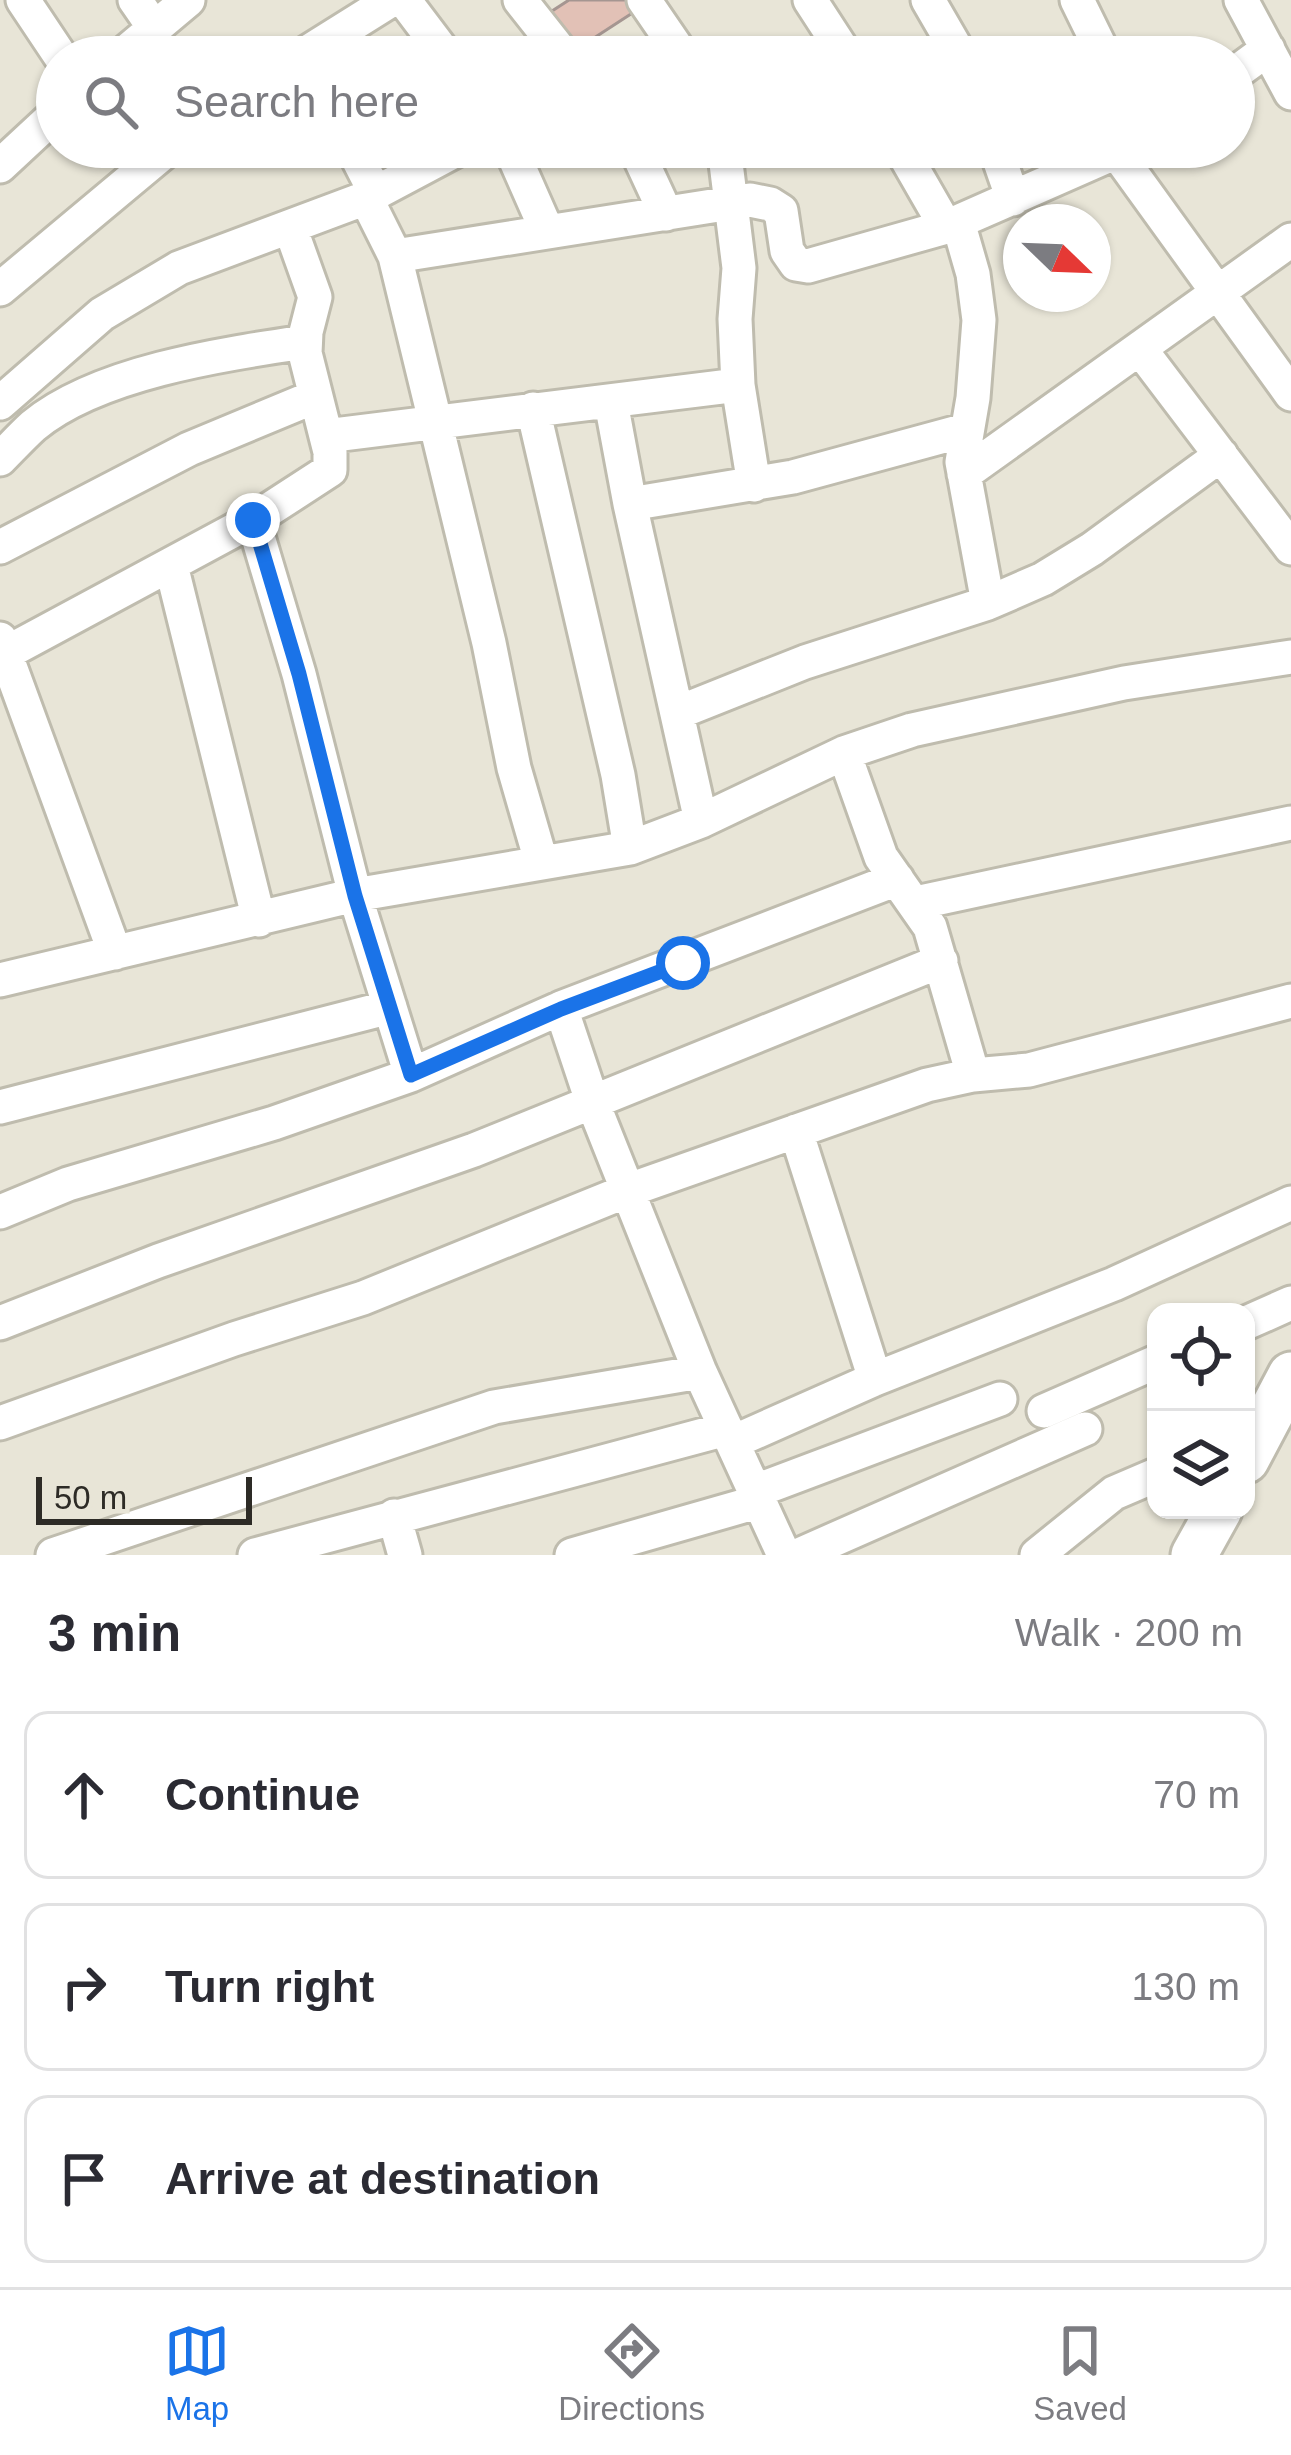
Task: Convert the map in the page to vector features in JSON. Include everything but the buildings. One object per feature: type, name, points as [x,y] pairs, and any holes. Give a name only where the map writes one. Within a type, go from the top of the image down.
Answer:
[{"type":"street","points":[[23,0],[47,36]]},
{"type":"street","points":[[135,0],[155,29]]},
{"type":"street","points":[[146,36],[188,0]]},
{"type":"street","points":[[334,36],[391,0]]},
{"type":"street","points":[[404,0],[431,36]]},
{"type":"street","points":[[520,0],[548,36]]},
{"type":"street","points":[[644,0],[668,36]]},
{"type":"street","points":[[810,0],[834,36]]},
{"type":"street","points":[[928,0],[949,36]]},
{"type":"street","points":[[1077,0],[1095,36]]},
{"type":"street","points":[[1241,0],[1291,93]]},
{"type":"street","points":[[1255,59],[1268,49]]},
{"type":"street","points":[[6,148],[36,127]]},
{"type":"street","points":[[0,289],[145,168]]},
{"type":"street","points":[[360,168],[395,256],[489,643],[514,768],[541,861]]},
{"type":"street","points":[[0,403],[101,314],[141,289],[179,268],[371,196],[422,168]]},
{"type":"street","points":[[519,168],[547,231]]},
{"type":"street","points":[[645,168],[666,214]]},
{"type":"street","points":[[727,168],[739,268],[738,385],[754,485]]},
{"type":"street","points":[[914,168],[952,225],[974,274],[979,320],[964,474],[988,603]]},
{"type":"street","points":[[1002,168],[1013,199]]},
{"type":"street","points":[[395,256],[733,202],[770,204],[781,211],[788,251],[796,264],[808,266],[952,225],[1082,168]]},
{"type":"street","points":[[1134,168],[1291,394]]},
{"type":"street","points":[[116,953],[3,646],[171,565],[323,478],[332,462],[305,342],[315,297],[290,226]]},
{"type":"street","points":[[964,474],[1291,240]]},
{"type":"street","points":[[0,459],[36,424],[135,377],[205,357],[305,342]]},
{"type":"street","points":[[1140,349],[1291,548]]},
{"type":"street","points":[[326,436],[738,385]]},
{"type":"street","points":[[0,548],[189,449],[314,397]]},
{"type":"street","points":[[611,402],[701,821]]},
{"type":"street","points":[[533,410],[618,775],[630,848]]},
{"type":"street","points":[[630,504],[754,485],[966,430]]},
{"type":"street","points":[[677,713],[805,662],[988,603],[1043,579],[1221,455]]},
{"type":"street","points":[[253,520],[299,674],[355,896],[411,1075]]},
{"type":"street","points":[[171,565],[259,920]]},
{"type":"street","points":[[0,980],[355,896],[630,848],[701,821],[844,753],[912,730],[1124,683],[1291,657]]},
{"type":"street","points":[[844,753],[881,857],[930,927],[973,1075]]},
{"type":"street","points":[[0,1212],[68,1184],[274,1123],[411,1075],[761,928],[907,891],[1291,824]]},
{"type":"street","points":[[0,1323],[158,1261],[474,1150],[941,962]]},
{"type":"street","points":[[0,1423],[363,1298],[629,1190],[927,1085],[1029,1070],[1291,1001]]},
{"type":"street","points":[[0,1106],[390,1007]]},
{"type":"street","points":[[561,1009],[592,1101],[700,1372],[784,1555]]},
{"type":"street","points":[[796,1131],[875,1379]]},
{"type":"street","points":[[255,1555],[394,1516],[729,1436],[1114,1284],[1291,1203]]},
{"type":"street","points":[[1255,1319],[1291,1303]]},
{"type":"street","points":[[1044,1411],[1147,1366]]},
{"type":"street","points":[[52,1555],[494,1407],[700,1372]]},
{"type":"street","points":[[1261,1437],[1291,1375]]},
{"type":"street","points":[[572,1555],[755,1497],[1000,1399]]},
{"type":"street","points":[[799,1555],[1085,1429]]},
{"type":"street","points":[[1037,1555],[1114,1493],[1147,1478]]},
{"type":"street","points":[[394,1516],[405,1555]]},
{"type":"street","points":[[1194,1555],[1214,1519]]},
{"type":"route","points":[[253,520],[299,674],[355,896],[411,1075],[561,1009],[683,963]]}]
